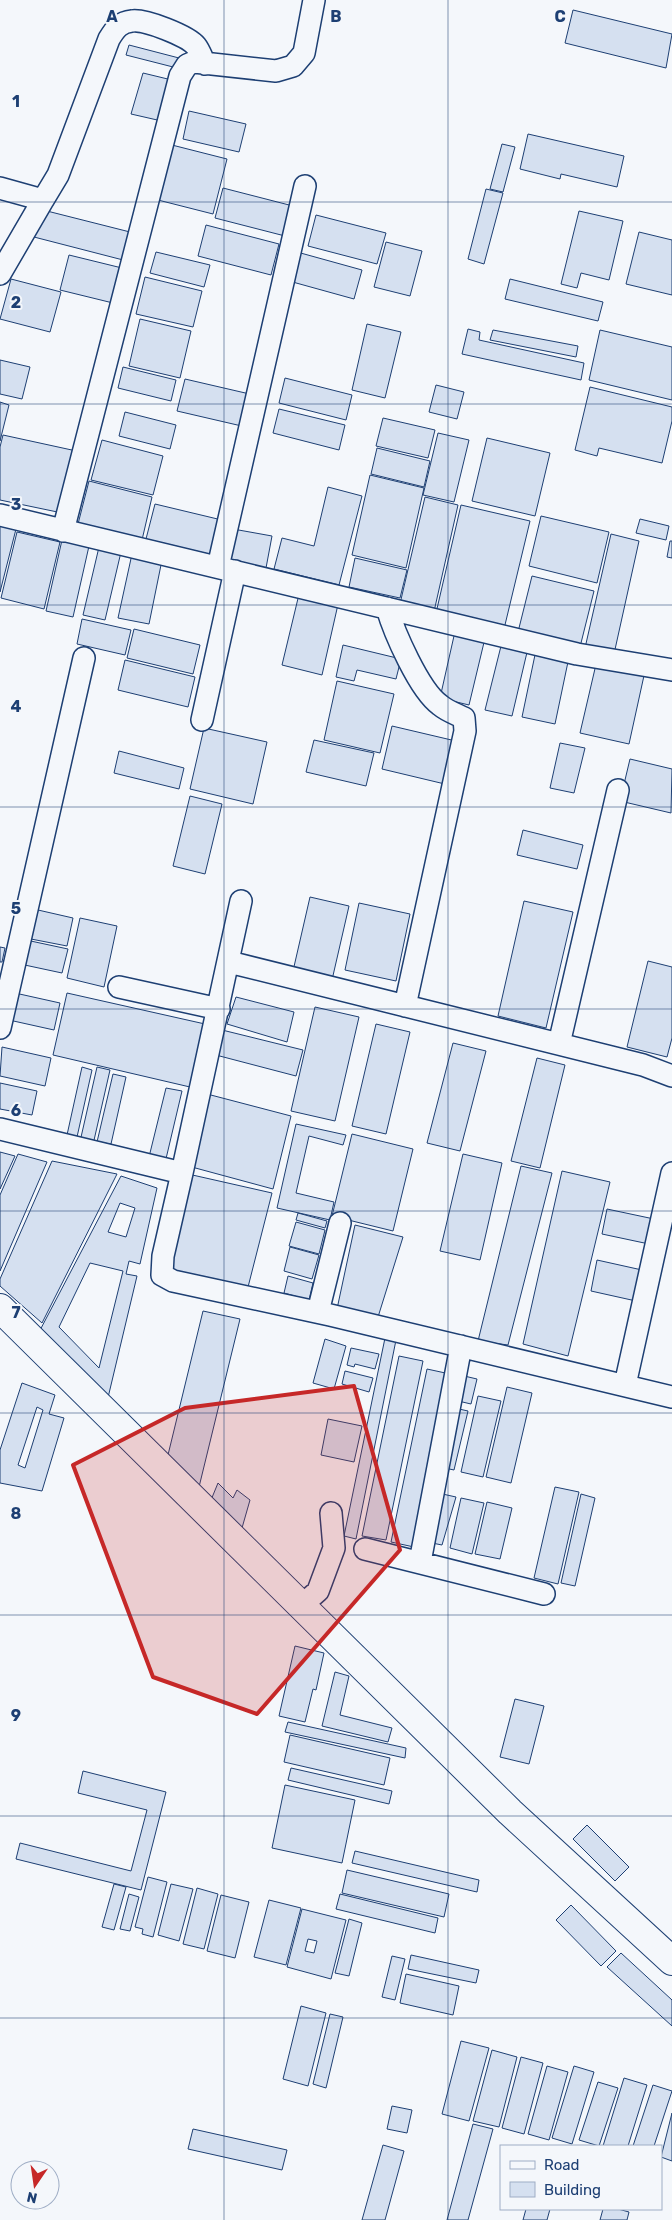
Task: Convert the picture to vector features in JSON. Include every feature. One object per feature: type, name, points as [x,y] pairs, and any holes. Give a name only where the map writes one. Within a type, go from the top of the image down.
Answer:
[{"type":"street","points":[[63,531],[180,76],[186,65],[194,62],[276,71],[293,66],[304,53],[314,0]]},
{"type":"street","points":[[0,274],[58,175],[109,39],[116,28],[134,20],[154,25],[189,39],[198,47],[204,64]]},
{"type":"street","points":[[202,720],[226,569],[305,186]]},
{"type":"street","points":[[0,188],[43,200]]},
{"type":"street","points":[[0,515],[577,654],[672,670]]},
{"type":"street","points":[[387,608],[393,629],[421,683],[439,705],[464,718],[465,731],[405,1006]]},
{"type":"street","points":[[0,1028],[84,658]]},
{"type":"street","points":[[559,1044],[618,790]]},
{"type":"street","points":[[241,901],[219,1009],[163,1256],[162,1275],[173,1281],[324,1314],[672,1396]]},
{"type":"street","points":[[229,962],[642,1065],[672,1076]]},
{"type":"street","points":[[120,987],[219,1009]]},
{"type":"street","points":[[0,1129],[182,1173]]},
{"type":"street","points":[[626,1385],[672,1173]]},
{"type":"street","points":[[324,1314],[345,1225]]},
{"type":"street","points":[[0,1308],[510,1812],[672,1961]]},
{"type":"street","points":[[420,1562],[461,1346]]},
{"type":"street","points":[[301,1606],[318,1590],[334,1548],[331,1513]]},
{"type":"street","points":[[365,1549],[544,1594]]},
{"type":"highlighted area","points":[[354,1386],[400,1550],[257,1714],[153,1677],[73,1465],[185,1408]]},
{"type":"building","points":[[573,10],[672,34],[666,68],[565,43]]},
{"type":"building","points":[[129,45],[179,58],[177,68],[126,55]]},
{"type":"building","points":[[143,73],[176,81],[166,122],[131,114]]},
{"type":"building","points":[[189,111],[246,124],[239,152],[183,139]]},
{"type":"building","points":[[528,134],[624,156],[617,187],[561,174],[560,179],[520,169]]},
{"type":"building","points":[[168,144],[227,159],[213,214],[154,199]]},
{"type":"building","points":[[502,144],[515,147],[503,192],[490,189]]},
{"type":"building","points":[[223,188],[293,206],[285,236],[215,218]]},
{"type":"building","points":[[486,189],[503,193],[484,264],[468,259]]},
{"type":"building","points":[[43,210],[134,233],[127,261],[34,237]]},
{"type":"building","points":[[579,211],[623,221],[609,280],[581,273],[577,288],[561,284]]},
{"type":"building","points":[[316,215],[386,233],[377,264],[308,246]]},
{"type":"building","points":[[206,225],[279,244],[271,275],[198,256]]},
{"type":"building","points":[[639,232],[672,240],[672,295],[626,284]]},
{"type":"building","points":[[386,242],[422,251],[410,296],[374,287]]},
{"type":"building","points":[[156,252],[210,265],[204,287],[150,273]]},
{"type":"building","points":[[297,252],[362,270],[354,299],[289,281]]},
{"type":"building","points":[[69,255],[122,268],[113,303],[60,290]]},
{"type":"building","points":[[145,277],[202,291],[193,327],[136,314]]},
{"type":"building","points":[[11,279],[61,292],[50,332],[0,319]]},
{"type":"building","points":[[510,279],[603,302],[598,321],[505,299]]},
{"type":"building","points":[[140,319],[191,331],[180,378],[129,366]]},
{"type":"building","points":[[367,324],[401,332],[385,398],[352,390]]},
{"type":"building","points":[[468,329],[480,332],[479,340],[584,363],[581,380],[462,354]]},
{"type":"building","points":[[493,330],[578,346],[576,357],[490,340]]},
{"type":"building","points":[[600,330],[672,347],[672,400],[589,380]]},
{"type":"building","points":[[0,360],[30,367],[22,399],[0,394]]},
{"type":"building","points":[[123,367],[176,380],[171,401],[118,388]]},
{"type":"building","points":[[285,378],[352,395],[346,420],[279,403]]},
{"type":"building","points":[[185,379],[254,395],[246,427],[177,411]]},
{"type":"building","points":[[436,385],[464,392],[457,419],[429,412]]},
{"type":"building","points":[[590,387],[672,407],[672,421],[662,463],[599,448],[597,456],[575,450]]},
{"type":"building","points":[[0,402],[9,405],[0,441]]},
{"type":"building","points":[[279,409],[345,425],[339,450],[273,433]]},
{"type":"building","points":[[125,412],[176,425],[170,449],[119,436]]},
{"type":"building","points":[[383,418],[435,430],[428,458],[376,446]]},
{"type":"building","points":[[438,433],[469,440],[454,502],[423,495]]},
{"type":"building","points":[[3,435],[81,452],[67,514],[0,500],[0,447]]},
{"type":"building","points":[[487,438],[550,453],[535,516],[472,501]]},
{"type":"building","points":[[102,440],[163,456],[153,495],[91,480]]},
{"type":"building","points":[[377,448],[430,461],[424,487],[371,474]]},
{"type":"building","points":[[370,475],[424,488],[406,568],[352,555]]},
{"type":"building","points":[[89,481],[152,497],[142,540],[78,524]]},
{"type":"building","points":[[328,487],[362,496],[339,585],[274,569],[282,538],[314,546]]},
{"type":"building","points":[[425,497],[458,505],[433,616],[399,608]]},
{"type":"building","points":[[155,504],[226,521],[217,556],[146,539]]},
{"type":"building","points":[[461,505],[530,521],[504,629],[436,613]]},
{"type":"building","points":[[541,516],[609,532],[597,583],[529,566]]},
{"type":"building","points":[[640,519],[669,526],[666,540],[636,533]]},
{"type":"building","points":[[0,525],[16,529],[0,592]]},
{"type":"building","points":[[233,529],[272,536],[266,568],[226,560]]},
{"type":"building","points":[[17,532],[60,542],[44,609],[1,598]]},
{"type":"building","points":[[611,534],[639,541],[614,654],[585,648]]},
{"type":"building","points":[[62,540],[89,546],[73,617],[46,611]]},
{"type":"building","points":[[670,541],[672,541],[672,558],[667,557]]},
{"type":"building","points":[[99,547],[121,552],[105,620],[83,615]]},
{"type":"building","points":[[132,554],[162,560],[149,624],[118,618]]},
{"type":"building","points":[[355,558],[407,570],[400,598],[349,587]]},
{"type":"building","points":[[532,576],[594,591],[580,647],[518,632]]},
{"type":"building","points":[[300,590],[339,600],[322,675],[282,665]]},
{"type":"building","points":[[82,619],[131,630],[125,655],[77,644]]},
{"type":"building","points":[[456,627],[486,634],[469,705],[440,698]]},
{"type":"building","points":[[134,629],[200,645],[193,674],[127,658]]},
{"type":"building","points":[[502,642],[528,648],[512,716],[485,710]]},
{"type":"building","points":[[343,645],[401,659],[396,679],[357,670],[354,681],[336,677]]},
{"type":"building","points":[[536,650],[569,657],[555,724],[522,717]]},
{"type":"building","points":[[125,660],[195,677],[188,707],[118,690]]},
{"type":"building","points":[[597,660],[645,671],[629,744],[580,733]]},
{"type":"building","points":[[337,681],[394,694],[380,753],[324,740]]},
{"type":"building","points":[[392,726],[460,742],[449,785],[382,769]]},
{"type":"building","points":[[204,728],[267,742],[253,804],[190,789]]},
{"type":"building","points":[[314,740],[374,753],[366,786],[306,772]]},
{"type":"building","points":[[560,743],[585,748],[574,793],[550,788]]},
{"type":"building","points":[[119,751],[184,768],[179,789],[114,773]]},
{"type":"building","points":[[630,759],[672,769],[671,813],[620,801]]},
{"type":"building","points":[[190,796],[222,804],[205,874],[173,866]]},
{"type":"building","points":[[523,830],[583,845],[577,869],[517,855]]},
{"type":"building","points":[[310,897],[349,906],[332,980],[293,971]]},
{"type":"building","points":[[524,901],[573,912],[546,1028],[498,1016]]},
{"type":"building","points":[[359,903],[410,914],[396,981],[345,970]]},
{"type":"building","points":[[38,910],[73,918],[67,946],[31,939]]},
{"type":"building","points":[[80,918],[117,926],[104,987],[67,978]]},
{"type":"building","points":[[26,940],[68,949],[62,973],[20,964]]},
{"type":"building","points":[[0,947],[5,948],[2,962],[0,962]]},
{"type":"building","points":[[648,961],[672,967],[672,1038],[667,1057],[627,1047]]},
{"type":"building","points":[[15,993],[60,1003],[54,1030],[9,1020]]},
{"type":"building","points":[[67,993],[205,1024],[190,1087],[53,1055]]},
{"type":"building","points":[[236,997],[294,1012],[287,1042],[227,1024]]},
{"type":"building","points":[[315,1007],[359,1017],[335,1121],[291,1111]]},
{"type":"building","points":[[376,1024],[410,1032],[386,1134],[352,1126]]},
{"type":"building","points":[[218,1029],[303,1050],[296,1076],[212,1054]]},
{"type":"building","points":[[453,1043],[486,1051],[460,1151],[427,1143]]},
{"type":"building","points":[[2,1047],[51,1058],[45,1086],[0,1076]]},
{"type":"building","points":[[537,1058],[565,1065],[540,1168],[511,1161]]},
{"type":"building","points":[[82,1067],[92,1070],[77,1137],[67,1135]]},
{"type":"building","points":[[97,1067],[110,1070],[92,1149],[79,1146]]},
{"type":"building","points":[[113,1074],[126,1077],[111,1144],[97,1142]]},
{"type":"building","points":[[0,1083],[37,1091],[32,1115],[0,1109]]},
{"type":"building","points":[[166,1088],[182,1091],[165,1163],[149,1157]]},
{"type":"building","points":[[207,1094],[291,1116],[273,1189],[188,1166]]},
{"type":"building","points":[[296,1124],[346,1135],[343,1145],[309,1136],[296,1193],[334,1202],[330,1220],[277,1208]]},
{"type":"building","points":[[352,1134],[413,1149],[393,1231],[332,1216]]},
{"type":"building","points":[[0,1152],[15,1156],[0,1189]]},
{"type":"building","points":[[18,1154],[47,1162],[0,1271],[0,1195]]},
{"type":"building","points":[[463,1154],[502,1163],[480,1260],[440,1251]]},
{"type":"building","points":[[52,1161],[117,1174],[42,1323],[0,1286],[0,1279]]},
{"type":"building","points":[[521,1166],[552,1173],[508,1345],[478,1341]]},
{"type":"building","points":[[562,1171],[610,1182],[568,1356],[523,1344]]},
{"type":"building","points":[[188,1174],[272,1193],[247,1291],[167,1270]]},
{"type":"building","points":[[121,1176],[157,1188],[140,1264],[129,1261],[126,1274],[137,1276],[106,1406],[38,1334]],"holes":[[[120,1203],[135,1208],[126,1237],[108,1232]],[[90,1263],[123,1271],[99,1368],[59,1327]]]},
{"type":"building","points":[[607,1209],[654,1219],[649,1244],[602,1234]]},
{"type":"building","points":[[298,1213],[327,1221],[325,1228],[296,1220]]},
{"type":"building","points":[[296,1222],[325,1230],[319,1254],[289,1246]]},
{"type":"building","points":[[355,1225],[403,1237],[378,1317],[337,1309]]},
{"type":"building","points":[[290,1247],[319,1255],[312,1279],[284,1271]]},
{"type":"building","points":[[597,1260],[642,1270],[636,1301],[591,1291]]},
{"type":"building","points":[[288,1276],[313,1283],[309,1300],[284,1293]]},
{"type":"building","points":[[203,1311],[240,1319],[199,1487],[167,1459]]},
{"type":"building","points":[[385,1338],[396,1340],[356,1539],[344,1536]]},
{"type":"building","points":[[325,1339],[346,1346],[334,1389],[313,1383]]},
{"type":"building","points":[[351,1348],[379,1354],[375,1369],[355,1364],[354,1367],[347,1365]]},
{"type":"building","points":[[399,1356],[423,1361],[386,1540],[362,1536]]},
{"type":"building","points":[[427,1369],[450,1374],[414,1547],[391,1542]]},
{"type":"building","points":[[345,1371],[373,1378],[369,1392],[342,1384]]},
{"type":"building","points":[[460,1375],[477,1379],[471,1404],[454,1400]]},
{"type":"building","points":[[22,1383],[55,1395],[49,1414],[64,1418],[42,1491],[0,1483],[0,1450]],"holes":[[[37,1407],[43,1410],[25,1468],[18,1465]]]},
{"type":"building","points":[[507,1387],[532,1393],[511,1483],[486,1477]]},
{"type":"building","points":[[478,1396],[501,1401],[483,1477],[461,1472]]},
{"type":"building","points":[[459,1409],[468,1411],[454,1470],[445,1468]]},
{"type":"building","points":[[328,1419],[362,1426],[354,1462],[321,1455]]},
{"type":"building","points":[[218,1483],[233,1498],[237,1490],[250,1500],[242,1528],[211,1500]]},
{"type":"building","points":[[555,1487],[579,1492],[558,1584],[534,1578]]},
{"type":"building","points":[[438,1493],[456,1497],[442,1545],[432,1543]]},
{"type":"building","points":[[581,1494],[595,1498],[575,1586],[561,1583]]},
{"type":"building","points":[[461,1498],[484,1503],[472,1554],[450,1548]]},
{"type":"building","points":[[487,1502],[512,1508],[500,1559],[475,1554]]},
{"type":"building","points":[[295,1646],[324,1653],[316,1690],[313,1689],[305,1722],[279,1716]]},
{"type":"building","points":[[335,1672],[349,1676],[340,1715],[392,1728],[388,1742],[322,1726]]},
{"type":"building","points":[[515,1699],[544,1706],[529,1764],[500,1757]]},
{"type":"building","points":[[288,1722],[406,1748],[405,1758],[285,1732]]},
{"type":"building","points":[[290,1735],[390,1758],[384,1785],[284,1762]]},
{"type":"building","points":[[291,1768],[392,1791],[389,1804],[288,1780]]},
{"type":"building","points":[[83,1771],[166,1792],[141,1890],[16,1859],[20,1843],[131,1871],[147,1810],[78,1793]]},
{"type":"building","points":[[285,1785],[355,1800],[342,1863],[272,1848]]},
{"type":"building","points":[[587,1825],[629,1867],[615,1881],[573,1839]]},
{"type":"building","points":[[355,1851],[479,1880],[477,1892],[352,1863]]},
{"type":"building","points":[[347,1870],[449,1894],[444,1917],[342,1893]]},
{"type":"building","points":[[148,1877],[167,1882],[153,1937],[142,1934],[143,1929],[135,1927]]},
{"type":"building","points":[[114,1884],[126,1887],[114,1930],[102,1927]]},
{"type":"building","points":[[171,1884],[193,1889],[179,1941],[158,1935]]},
{"type":"building","points":[[197,1888],[218,1894],[204,1949],[183,1944]]},
{"type":"building","points":[[129,1894],[139,1897],[130,1931],[120,1929]]},
{"type":"building","points":[[340,1894],[438,1918],[435,1933],[336,1909]]},
{"type":"building","points":[[221,1895],[249,1902],[235,1958],[207,1951]]},
{"type":"building","points":[[269,1900],[301,1908],[286,1965],[254,1957]]},
{"type":"building","points":[[571,1905],[616,1951],[601,1966],[556,1920]]},
{"type":"building","points":[[302,1909],[346,1920],[331,1979],[287,1967]],"holes":[[[308,1939],[317,1941],[314,1953],[305,1951]]]},
{"type":"building","points":[[349,1919],[362,1923],[349,1976],[335,1973]]},
{"type":"building","points":[[621,1953],[672,2000],[672,2026],[607,1967]]},
{"type":"building","points":[[411,1955],[479,1970],[476,1983],[408,1969]]},
{"type":"building","points":[[392,1956],[405,1959],[395,2000],[382,1997]]},
{"type":"building","points":[[406,1974],[459,1986],[453,2015],[400,2003]]},
{"type":"building","points":[[301,2006],[326,2013],[308,2086],[283,2079]]},
{"type":"building","points":[[330,2014],[343,2017],[326,2088],[313,2084]]},
{"type":"building","points":[[461,2041],[489,2048],[469,2121],[442,2114]]},
{"type":"building","points":[[492,2050],[517,2057],[499,2127],[473,2121]]},
{"type":"building","points":[[521,2057],[543,2063],[524,2134],[502,2128]]},
{"type":"building","points":[[547,2066],[568,2072],[549,2140],[528,2134]]},
{"type":"building","points":[[574,2066],[594,2072],[572,2144],[552,2138]]},
{"type":"building","points":[[624,2078],[647,2085],[628,2145],[603,2145]]},
{"type":"building","points":[[598,2082],[618,2088],[599,2145],[579,2140]]},
{"type":"building","points":[[653,2085],[672,2091],[654,2145],[633,2145]]},
{"type":"building","points":[[392,2106],[412,2110],[407,2133],[387,2129]]},
{"type":"building","points":[[672,2113],[672,2161],[662,2157]]},
{"type":"building","points":[[473,2124],[493,2129],[468,2220],[447,2220]]},
{"type":"building","points":[[193,2129],[287,2150],[282,2170],[188,2149]]},
{"type":"building","points":[[383,2145],[404,2151],[385,2220],[362,2220]]},
{"type":"building","points":[[526,2210],[550,2210],[547,2220],[523,2220]]},
{"type":"building","points":[[603,2210],[629,2212],[627,2220],[600,2220]]}]
